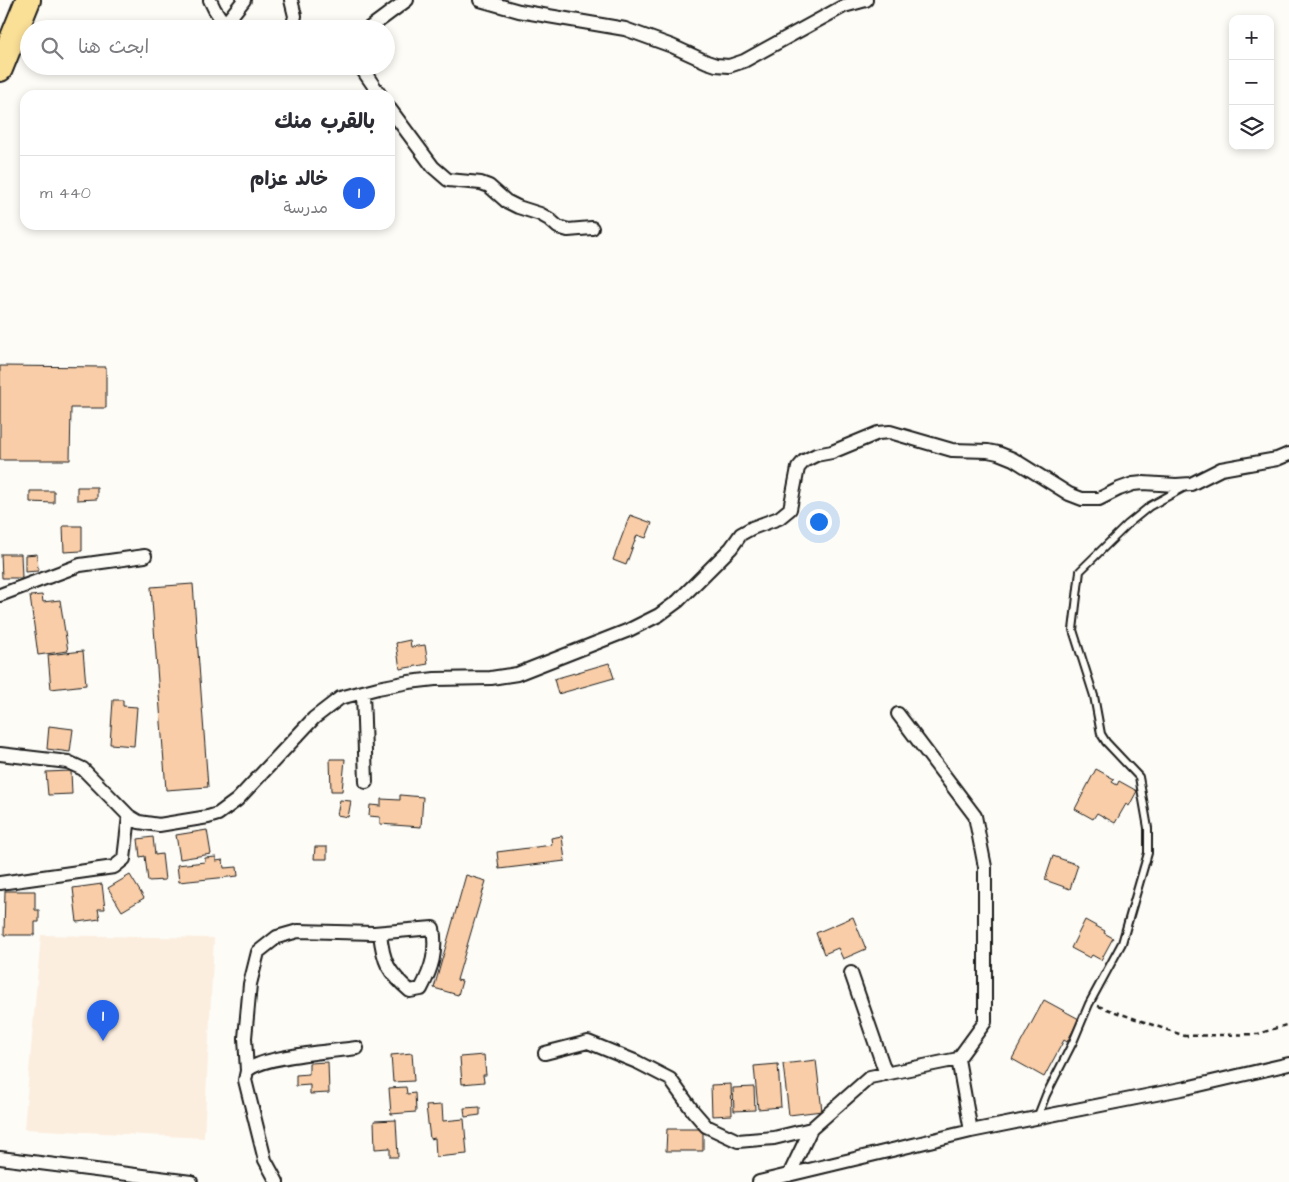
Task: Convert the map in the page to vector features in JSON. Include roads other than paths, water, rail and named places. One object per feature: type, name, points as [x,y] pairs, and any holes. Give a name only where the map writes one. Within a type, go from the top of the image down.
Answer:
[{"type":"highway","points":[[0,69],[28,0]]},
{"type":"street","points":[[210,0],[215,12],[223,20]]},
{"type":"street","points":[[232,20],[244,0]]},
{"type":"street","points":[[291,0],[295,16],[294,20]]},
{"type":"street","points":[[380,20],[407,0]]},
{"type":"street","points":[[480,0],[519,12],[625,29],[672,46],[707,62],[722,66],[729,66],[744,61],[844,6],[866,0]]},
{"type":"street","points":[[366,75],[377,90]]},
{"type":"street","points":[[395,116],[433,166],[448,180],[481,183],[489,186],[506,201],[540,214],[558,227],[568,230],[592,228]]},
{"type":"street","points":[[0,754],[75,764],[83,769],[129,816],[139,822],[159,825],[218,814],[237,800],[314,718],[340,698],[418,681],[491,678],[518,674],[598,643],[659,615],[678,601],[731,548],[741,534],[779,518],[790,509],[798,468],[804,461],[878,433],[890,432],[952,450],[998,453],[1013,459],[1069,494],[1082,499],[1099,499],[1132,484],[1191,484],[1221,469],[1277,459],[1289,454]]},
{"type":"street","points":[[0,595],[80,565],[145,556]]},
{"type":"street","points":[[363,692],[366,782]]},
{"type":"street","points":[[789,1175],[811,1129],[870,1077],[958,1059],[985,1022],[985,867],[974,816],[898,714]]},
{"type":"street","points":[[0,883],[114,867],[124,859],[129,816]]},
{"type":"street","points":[[277,1182],[265,1160],[244,1080],[247,1071],[245,1038],[250,984],[258,952],[278,937],[298,931],[374,933],[380,933],[382,955],[395,978],[410,991],[421,989],[431,969],[435,942],[433,928],[374,933]]},
{"type":"street","points":[[852,973],[886,1074]]},
{"type":"street","points":[[545,1053],[588,1042],[637,1062],[670,1079],[706,1126],[738,1141],[774,1138],[811,1129]]},
{"type":"street","points":[[247,1071],[258,1064],[300,1055],[356,1048]]},
{"type":"street","points":[[958,1059],[971,1131]]},
{"type":"street","points":[[759,1182],[971,1131],[1186,1088],[1289,1064]]},
{"type":"street","points":[[0,1158],[191,1182]]},
{"type":"lane","points":[[1037,1118],[1089,1004],[1122,943],[1148,853],[1148,828],[1139,777],[1106,742],[1101,734],[1094,696],[1073,630],[1080,571],[1128,524],[1150,506],[1191,484]]},
{"type":"place","name":"خالد عزام","points":[[103,1041]]}]
